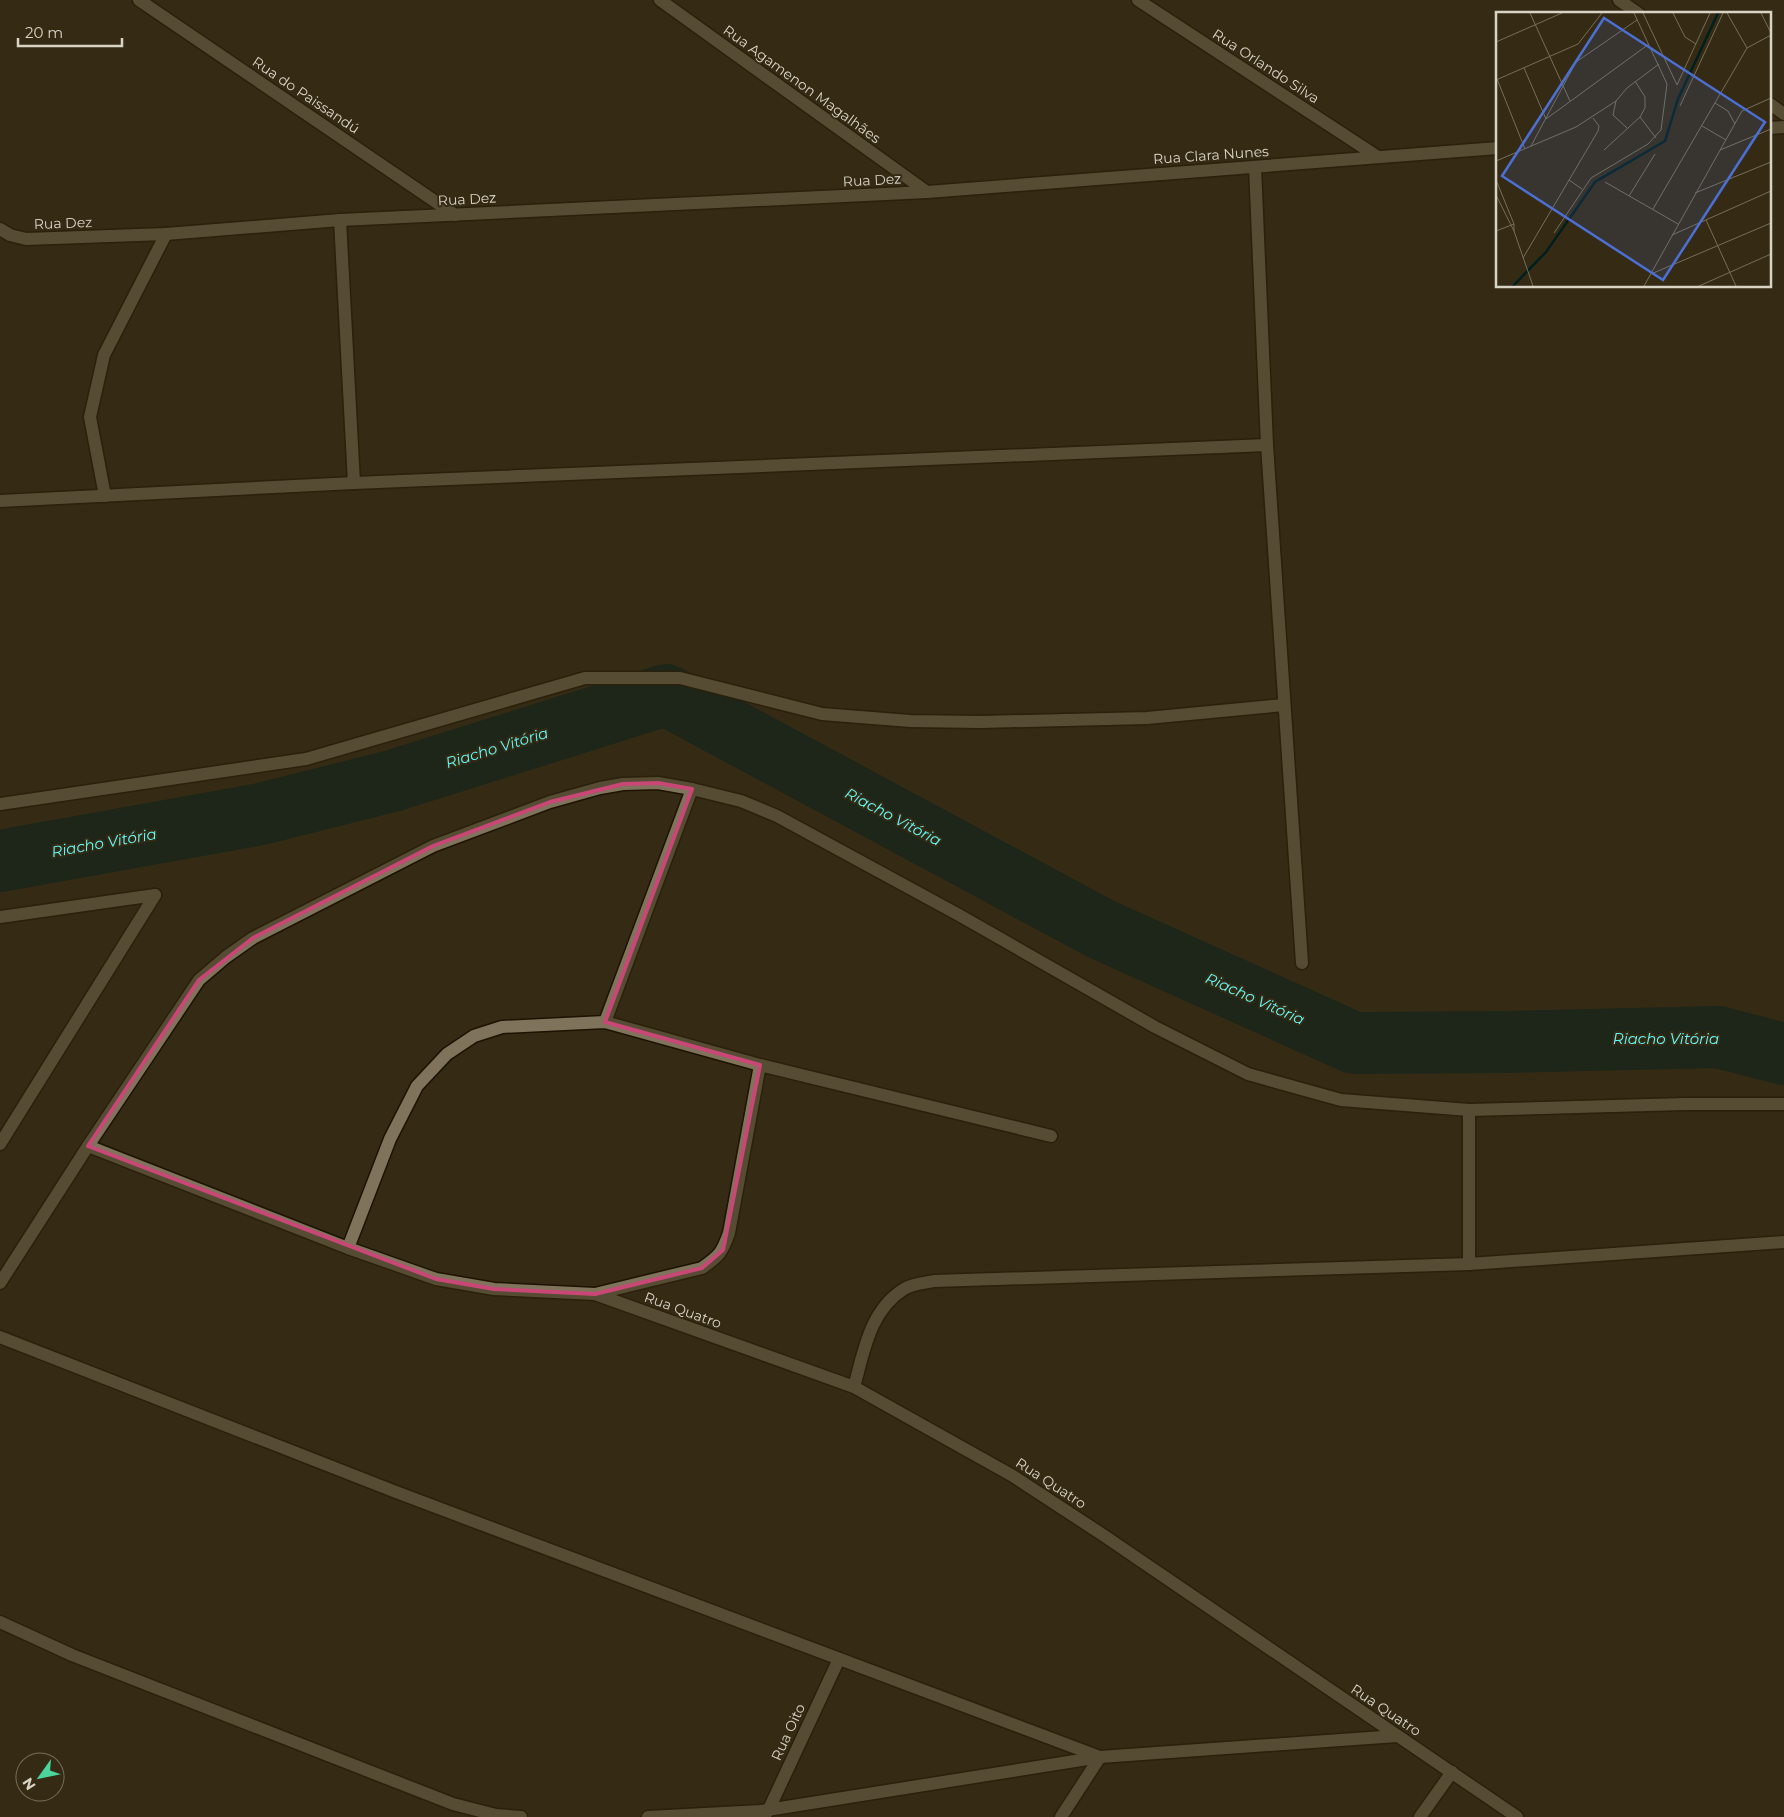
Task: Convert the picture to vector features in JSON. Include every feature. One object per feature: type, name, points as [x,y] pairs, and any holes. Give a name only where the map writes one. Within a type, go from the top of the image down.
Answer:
[{"type":"street","name":"Rua do Paissandú","points":[[139,0],[455,215]]},
{"type":"street","name":"Rua Agamenon Magalhães","points":[[660,0],[927,192]]},
{"type":"street","name":"Rua Orlando Silva","points":[[1138,0],[1378,157]]},
{"type":"street","points":[[1619,0],[1636,12]]},
{"type":"street","points":[[1772,105],[1784,114]]},
{"type":"street","name":"Rua Clara Nunes","points":[[927,192],[1496,148]]},
{"type":"street","points":[[1255,167],[1267,445],[1302,963]]},
{"type":"street","name":"Rua Dez","points":[[5,232],[26,239],[166,234],[340,220],[927,192]]},
{"type":"street","points":[[340,220],[354,483]]},
{"type":"street","points":[[105,496],[90,417],[104,355],[166,234]]},
{"type":"street","points":[[0,501],[354,483],[1267,445]]},
{"type":"street","points":[[0,804],[306,760],[585,678],[680,678],[822,714],[910,721],[981,722],[1147,718],[1284,705]]},
{"type":"street","points":[[0,1282],[199,980],[226,957],[253,938],[433,846],[550,802],[600,788],[623,784],[658,783],[692,789],[741,801],[777,816],[958,915],[1156,1027],[1248,1074],[1341,1100],[1469,1110],[1684,1104],[1784,1104]]},
{"type":"street","points":[[605,1022],[692,789]]},
{"type":"street","points":[[0,917],[155,895],[0,1144]]},
{"type":"street","points":[[348,1248],[390,1139],[417,1086],[447,1054],[474,1036],[502,1027],[605,1022],[760,1065],[1051,1136]]},
{"type":"street","points":[[88,1146],[348,1248],[436,1279],[494,1289],[594,1294],[702,1268],[715,1259],[723,1250],[728,1233],[760,1065]]},
{"type":"street","points":[[1469,1110],[1469,1264]]},
{"type":"street","points":[[854,1387],[870,1330],[886,1302],[906,1288],[934,1281],[1469,1264],[1784,1242]]},
{"type":"street","name":"Rua Quatro","points":[[594,1294],[854,1387],[1013,1476],[1103,1535],[1516,1817]]},
{"type":"street","points":[[0,1337],[396,1492],[1100,1757]]},
{"type":"street","points":[[0,1622],[72,1655],[453,1804],[496,1815],[521,1817]]},
{"type":"street","name":"Rua Oito","points":[[766,1813],[838,1659]]},
{"type":"street","points":[[648,1817],[766,1813],[1100,1757],[1397,1736]]},
{"type":"street","points":[[1061,1817],[1100,1757]]},
{"type":"street","points":[[1420,1817],[1452,1772]]},
{"type":"highlighted area","points":[[658,783],[692,789],[605,1022],[760,1065],[723,1250],[702,1268],[595,1294],[494,1289],[436,1279],[88,1146],[199,980],[253,938],[433,846],[550,802],[623,784]]},
{"type":"waterway","name":"Riacho Vitória","points":[[0,861],[261,814],[392,781],[666,695],[1101,929],[1354,1043],[1507,1042],[1718,1037],[1784,1054]]}]
